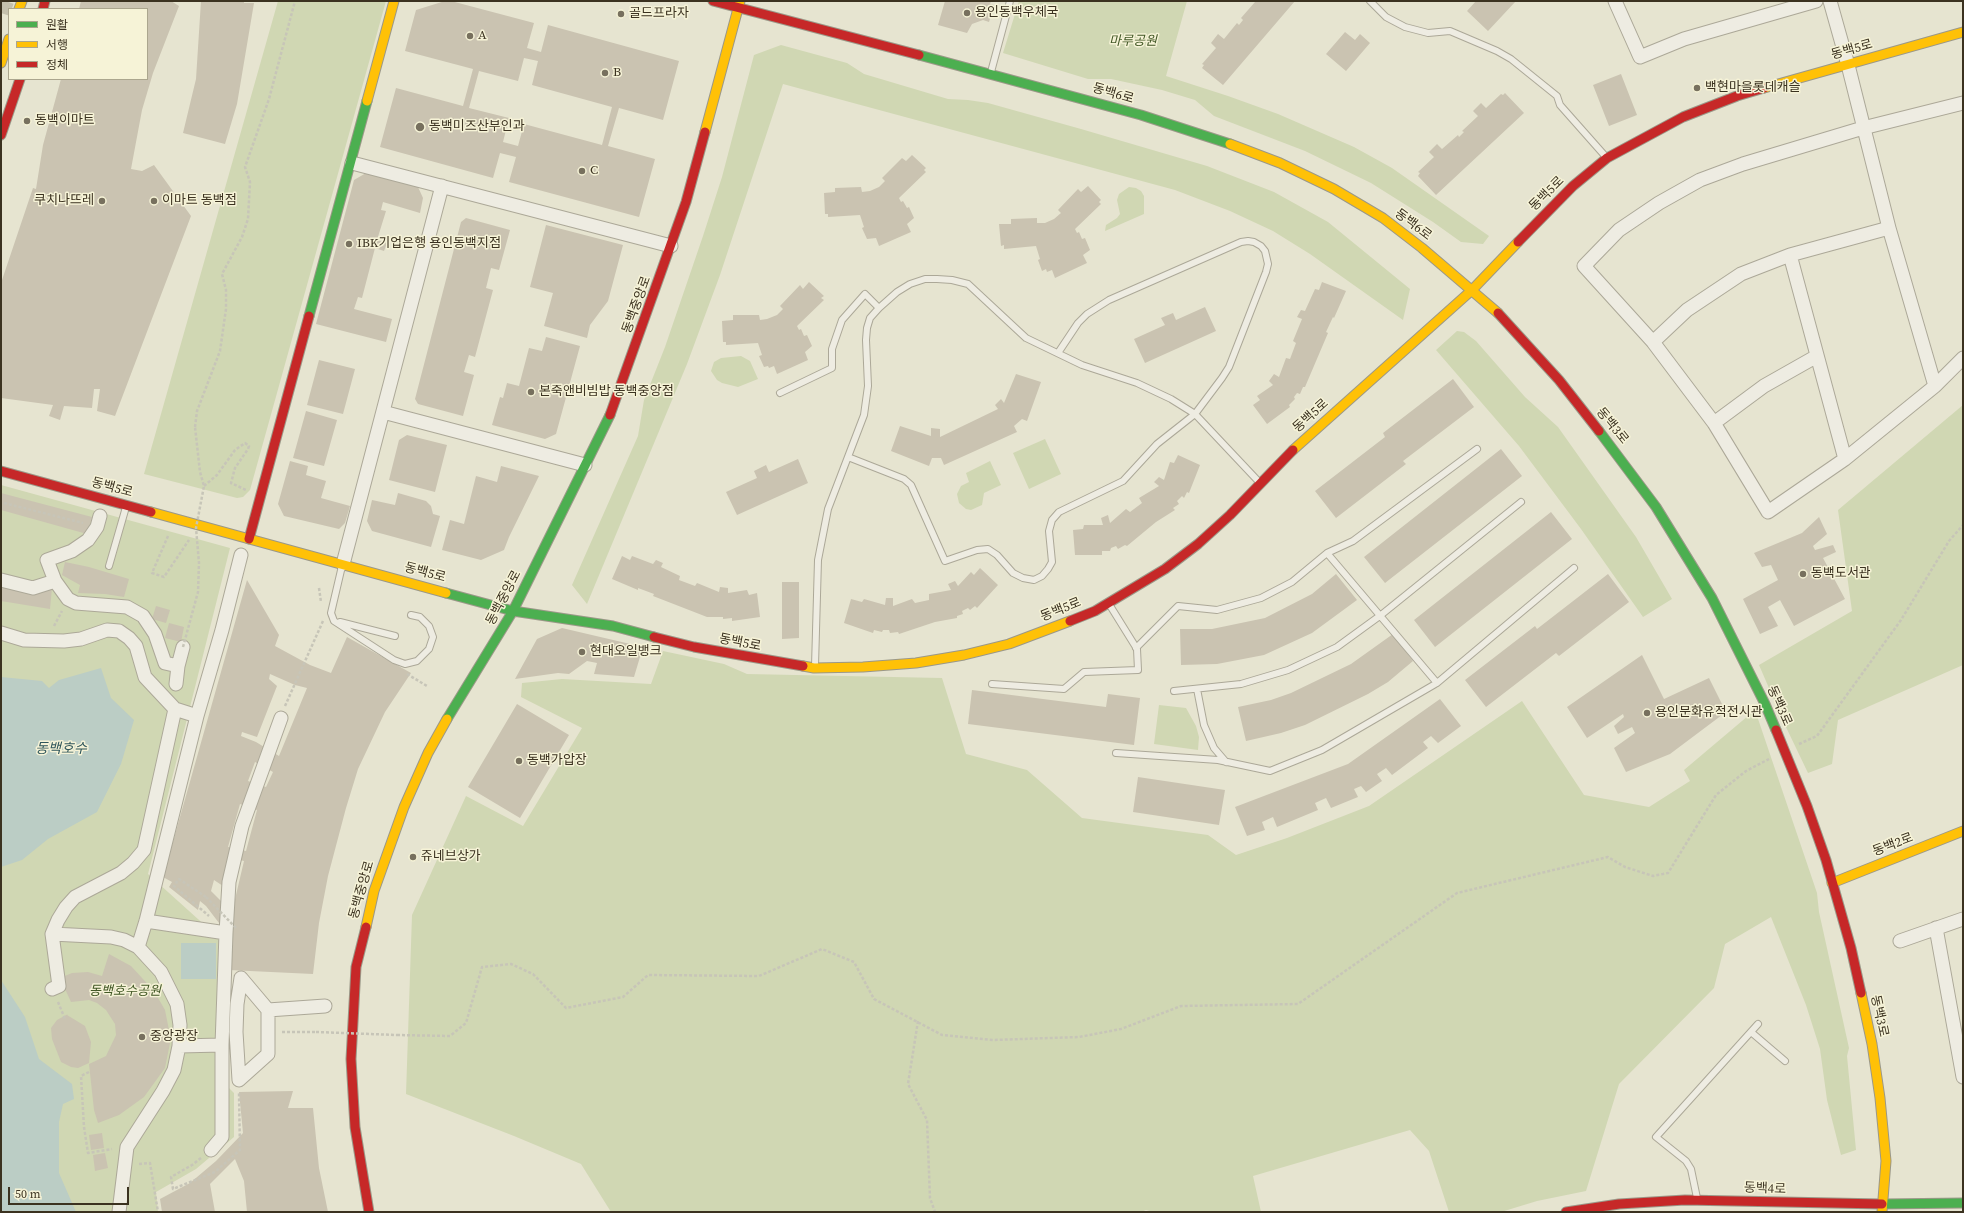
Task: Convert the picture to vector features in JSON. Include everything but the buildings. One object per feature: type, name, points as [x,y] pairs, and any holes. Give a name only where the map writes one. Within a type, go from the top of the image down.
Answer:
[{"type":"street","points":[[249,539],[352,162],[394,1]]},
{"type":"street","name":"동백6로","points":[[713,1],[739,4],[1141,116],[1219,140],[1280,163],[1334,189],[1383,218],[1422,248],[1472,290]]},
{"type":"street","points":[[1615,1],[1640,57],[1684,39],[1816,1]]},
{"type":"street","points":[[1830,1],[1848,65],[1888,228],[1935,386]]},
{"type":"street","name":"동백중앙로","points":[[369,1212],[359,1153],[352,1092],[354,993],[356,967],[364,931],[386,856],[415,780],[442,727],[513,611],[612,411],[686,202],[739,4]]},
{"type":"street","name":"동백5로","points":[[1,472],[513,611],[613,626],[694,647],[766,661],[814,668],[916,663],[964,655],[1009,644],[1050,629],[1108,603],[1165,569],[1198,544],[1311,434],[1472,290],[1573,186],[1607,158],[1683,117],[1737,96],[1963,32]]},
{"type":"street","points":[[1,63],[8,42]]},
{"type":"street","points":[[1,135],[20,80]]},
{"type":"street","points":[[1963,103],[1863,128],[1743,164],[1700,180],[1659,203],[1619,230],[1584,266],[1653,342],[1714,423],[1768,512],[1845,459],[1935,386],[1963,358]]},
{"type":"street","points":[[352,162],[671,246]]},
{"type":"street","points":[[343,564],[442,186]]},
{"type":"street","points":[[1653,342],[1687,310],[1741,274],[1790,255],[1888,228]]},
{"type":"street","points":[[1790,255],[1845,459]]},
{"type":"street","name":"동백3로","points":[[1472,290],[1506,320],[1559,380],[1627,466],[1656,507],[1712,598],[1765,704],[1807,806],[1852,948],[1872,1044],[1880,1098],[1886,1161],[1882,1208]]},
{"type":"street","points":[[1714,423],[1764,386],[1816,356]]},
{"type":"street","points":[[383,412],[585,465]]},
{"type":"street","points":[[99,521],[88,540],[72,551],[47,560],[55,581],[68,599],[76,603],[127,607],[143,616],[156,634],[165,663],[178,666]]},
{"type":"street","points":[[138,947],[146,921],[197,716],[222,630],[241,555]]},
{"type":"street","points":[[1,580],[33,588],[55,581]]},
{"type":"street","points":[[1,633],[24,640],[64,641],[81,639],[107,630],[119,631],[129,638],[136,646],[145,676],[175,709],[197,716]]},
{"type":"street","points":[[176,684],[178,666],[183,647]]},
{"type":"street","points":[[52,989],[59,986],[52,934],[58,920],[75,897],[121,873],[133,863],[144,850],[175,709]]},
{"type":"street","points":[[211,1150],[222,1137],[222,1045],[232,931],[229,882],[242,826],[281,718]]},
{"type":"street","name":"동백2로","points":[[1832,883],[1963,831]]},
{"type":"street","points":[[1900,941],[1963,919]]},
{"type":"street","points":[[146,921],[232,931]]},
{"type":"street","points":[[1936,928],[1963,1077]]},
{"type":"street","points":[[52,934],[111,937],[124,940],[138,947],[161,972],[170,987],[177,1004],[180,1025],[179,1046],[174,1070],[164,1091],[127,1147],[119,1212]]},
{"type":"street","points":[[241,978],[268,1010],[273,1032],[268,1054],[239,1080],[236,1032],[237,1004],[241,978]]},
{"type":"street","points":[[268,1010],[324,1006]]},
{"type":"street","points":[[179,1046],[222,1045]]},
{"type":"street","name":"동백4로","points":[[1566,1212],[1619,1204],[1685,1203],[1697,1200],[1882,1208],[1963,1203]]},
{"type":"lane","points":[[990,74],[1010,1]]},
{"type":"lane","points":[[1370,1],[1386,17],[1405,27],[1428,33],[1450,31],[1497,51],[1511,59],[1557,96],[1560,105],[1607,158]]},
{"type":"lane","points":[[848,457],[904,479],[911,485],[945,561],[976,550],[988,549],[998,555],[1013,573],[1023,578],[1034,580],[1042,576],[1052,562],[1049,531],[1052,520],[1059,512],[1123,481],[1157,444],[1195,414],[1229,367],[1266,272],[1268,258],[1261,246],[1254,242],[1241,242],[1127,292],[1096,307],[1078,323],[1058,353]]},
{"type":"lane","points":[[814,668],[818,560],[828,509],[864,416],[868,386],[867,328],[870,318],[879,308],[896,292],[910,284],[925,280],[952,280],[968,284],[1026,338],[1082,365],[1137,382],[1171,399],[1195,414],[1261,484]]},
{"type":"lane","points":[[780,394],[832,368],[832,349],[842,320],[865,294],[879,308]]},
{"type":"lane","points":[[1136,648],[1178,606],[1217,610],[1261,598],[1292,582],[1327,553],[1353,541],[1477,449]]},
{"type":"lane","points":[[1174,691],[1241,684],[1288,670],[1337,647],[1381,615],[1521,502]]},
{"type":"lane","points":[[109,566],[127,505]]},
{"type":"lane","points":[[1327,553],[1437,683]]},
{"type":"lane","points":[[343,564],[331,613],[334,621],[394,660],[405,664],[417,661],[429,649],[433,637],[429,626],[420,617],[411,615]]},
{"type":"lane","points":[[1116,754],[1226,762],[1270,771],[1322,750],[1437,683],[1574,568]]},
{"type":"lane","points":[[992,684],[1064,689],[1084,672],[1138,670],[1136,648],[1108,603]]},
{"type":"lane","points":[[334,621],[395,636]]},
{"type":"lane","points":[[1197,689],[1204,725],[1214,748],[1226,762]]},
{"type":"lane","points":[[1697,1200],[1692,1169],[1686,1161],[1656,1137],[1758,1024]]},
{"type":"lane","points":[[1751,1032],[1785,1061]]},
{"type":"path","points":[[183,647],[198,592],[199,563],[196,528],[204,486],[200,472],[196,428],[197,411],[220,351],[226,309],[226,290],[222,274],[242,237],[248,219],[250,182],[245,167],[269,99],[295,1]]},
{"type":"path","points":[[204,486],[217,475],[235,450],[240,445],[246,443],[249,446],[248,449],[235,468],[231,483]]},
{"type":"path","points":[[4,503],[99,521]]},
{"type":"path","points":[[273,1032],[450,1036],[466,1024],[482,967],[511,964],[533,974],[566,1008],[623,997],[648,975],[759,976],[822,949],[854,962],[874,999],[942,1035],[993,1040],[1079,1037],[1121,1029],[1181,1006],[1298,1004],[1457,893],[1608,857],[1625,867],[1653,876],[1668,873],[1716,796],[1746,771],[1784,750],[1817,736],[1901,620],[1949,541],[1963,524]]},
{"type":"path","points":[[168,536],[152,573],[164,577],[196,528]]},
{"type":"path","points":[[52,630],[64,608]]},
{"type":"path","points":[[281,718],[320,627]]},
{"type":"path","points":[[200,907],[174,886],[179,879],[206,897],[232,931]]},
{"type":"path","points":[[918,1021],[908,1084],[927,1120],[930,1198],[934,1212]]},
{"type":"path","points":[[89,1072],[81,1076],[84,1126],[88,1153],[127,1147]]},
{"type":"path","points":[[171,1177],[192,1165],[211,1150]]},
{"type":"path","points":[[124,1166],[150,1163],[158,1212]]},
{"type":"green space","points":[[278,1],[386,1],[250,490],[243,497],[237,498],[144,474]]},
{"type":"green space","name":"마루공원","points":[[1019,1],[1187,1],[1166,76],[1278,114],[1354,147],[1392,168],[1489,236],[1483,244],[1461,242],[1433,222],[1371,183],[1305,151],[1214,116],[1195,100],[1162,90],[1111,79],[1088,79],[1003,53]]},
{"type":"green space","points":[[781,45],[847,63],[864,74],[948,99],[988,103],[1207,166],[1274,192],[1328,222],[1410,289],[1403,320],[1310,254],[1273,231],[1230,211],[1175,190],[783,84],[720,275],[687,364],[587,604],[572,585],[638,436],[644,400],[665,347],[722,177],[754,55]]},
{"type":"green space","points":[[1129,187],[1136,188],[1141,191],[1144,196],[1144,214],[1105,231],[1106,225],[1117,218],[1120,214],[1117,200],[1119,194]]},
{"type":"green space","points":[[1457,331],[1464,332],[1476,341],[1525,397],[1558,427],[1636,537],[1672,599],[1643,617],[1581,529],[1519,446],[1436,350]]},
{"type":"green space","points":[[741,356],[750,361],[758,379],[738,387],[722,383],[717,380],[711,371],[714,362],[721,358]]},
{"type":"green space","points":[[1963,405],[1963,665],[1838,720],[1832,764],[1808,773],[1759,665],[1852,611],[1838,510]]},
{"type":"green space","points":[[1045,439],[1061,474],[1029,489],[1013,453]]},
{"type":"green space","points":[[990,461],[1001,485],[984,493],[982,505],[971,510],[966,509],[959,503],[957,494],[961,486],[969,482],[966,473]]},
{"type":"green space","name":"동백호수공원","points":[[1,485],[230,548],[148,874],[229,947],[223,1082],[234,1093],[234,1137],[196,1169],[156,1192],[158,1212],[1,1212]]},
{"type":"green space","points":[[663,651],[724,664],[747,674],[942,678],[966,754],[1027,770],[1082,818],[1208,835],[1236,855],[1287,838],[1369,806],[1522,701],[1584,795],[1649,807],[1690,781],[1684,770],[1755,710],[1817,893],[1819,912],[1849,1048],[1847,1056],[1856,1150],[1841,1155],[1827,1100],[1820,1049],[1806,1005],[1771,917],[1725,944],[1714,988],[1619,1084],[1586,1191],[1537,1201],[1501,1212],[1449,1212],[1429,1151],[1410,1130],[1253,1176],[1261,1212],[1153,1212],[1146,1210],[1141,1212],[611,1212],[581,1164],[406,1094],[412,915],[466,796],[523,826],[582,728],[521,697],[522,683],[562,679],[651,684]]},
{"type":"green space","points":[[1159,705],[1186,708],[1196,726],[1199,737],[1198,750],[1154,744]]},
{"type":"water","name":"동백호수","points":[[101,668],[111,698],[134,720],[121,764],[97,812],[48,839],[22,860],[1,867],[1,677],[42,681],[49,688],[59,680]]},
{"type":"water","points":[[181,943],[216,943],[216,979],[181,979]]},
{"type":"water","points":[[1,980],[25,1017],[39,1059],[72,1084],[74,1099],[63,1104],[59,1122],[59,1173],[76,1212],[1,1212]]},
{"type":"tunnel","points":[[1,13],[5,1]]},
{"type":"traffic: fast","points":[[919,55],[1141,115],[1230,144]]},
{"type":"traffic: fast","points":[[309,316],[367,101]]},
{"type":"traffic: fast","points":[[447,719],[513,611],[610,415]]},
{"type":"traffic: fast","points":[[1599,431],[1656,507],[1712,598],[1765,704],[1776,730]]},
{"type":"traffic: fast","points":[[446,593],[513,611],[613,626],[654,637]]},
{"type":"traffic: fast","points":[[1882,1204],[1963,1203]]},
{"type":"traffic: slow","points":[[19,8],[22,1]]},
{"type":"traffic: slow","points":[[367,101],[394,1]]},
{"type":"traffic: slow","points":[[705,132],[740,1]]},
{"type":"traffic: slow","points":[[1764,88],[1963,32]]},
{"type":"traffic: slow","points":[[1,63],[8,42]]},
{"type":"traffic: slow","points":[[1230,144],[1280,163],[1334,189],[1383,218],[1422,248],[1498,313]]},
{"type":"traffic: slow","points":[[1293,450],[1472,290],[1518,242]]},
{"type":"traffic: slow","points":[[151,512],[446,593]]},
{"type":"traffic: slow","points":[[803,666],[814,668],[863,667],[916,663],[964,655],[1009,644],[1070,621]]},
{"type":"traffic: slow","points":[[366,927],[374,891],[404,807],[428,753],[447,719]]},
{"type":"traffic: slow","points":[[1832,883],[1963,831]]},
{"type":"traffic: slow","points":[[1861,993],[1872,1044],[1880,1098],[1886,1161],[1882,1212]]},
{"type":"traffic: jam","points":[[43,8],[45,1]]},
{"type":"traffic: jam","points":[[713,1],[919,55]]},
{"type":"traffic: jam","points":[[1,135],[20,80]]},
{"type":"traffic: jam","points":[[1518,242],[1573,186],[1607,158],[1683,117],[1737,96],[1764,88]]},
{"type":"traffic: jam","points":[[610,415],[686,202],[705,132]]},
{"type":"traffic: jam","points":[[1498,313],[1559,380],[1599,431]]},
{"type":"traffic: jam","points":[[249,539],[309,316]]},
{"type":"traffic: jam","points":[[1070,621],[1095,611],[1165,569],[1198,544],[1230,515],[1293,450]]},
{"type":"traffic: jam","points":[[1,471],[151,512]]},
{"type":"traffic: jam","points":[[654,637],[694,647],[803,666]]},
{"type":"traffic: jam","points":[[1776,730],[1807,806],[1826,860],[1851,948],[1861,993]]},
{"type":"traffic: jam","points":[[366,927],[356,967],[351,1059],[355,1127],[369,1212]]},
{"type":"traffic: jam","points":[[1566,1212],[1619,1204],[1685,1200],[1882,1204]]},
{"type":"place","name":"용인동백우체국","points":[[967,13]]},
{"type":"place","name":"골드프라자","points":[[621,14]]},
{"type":"place","name":"A","points":[[470,36]]},
{"type":"place","name":"B","points":[[605,73]]},
{"type":"place","name":"백현마을롯데캐슬","points":[[1697,88]]},
{"type":"place","name":"동백이마트","points":[[27,121]]},
{"type":"place","name":"동백미즈산부인과","points":[[420,127]]},
{"type":"place","name":"C","points":[[582,171]]},
{"type":"place","name":"쿠치나뜨레","points":[[102,201]]},
{"type":"place","name":"이마트 동백점","points":[[154,201]]},
{"type":"place","name":"IBK기업은행 용인동백지점","points":[[349,244]]},
{"type":"place","name":"본죽앤비빔밥 동백중앙점","points":[[531,392]]},
{"type":"place","name":"동백도서관","points":[[1803,574]]},
{"type":"place","name":"현대오일뱅크","points":[[582,652]]},
{"type":"place","name":"용인문화유적전시관","points":[[1647,713]]},
{"type":"place","name":"동백가압장","points":[[519,761]]},
{"type":"place","name":"쥬네브상가","points":[[413,857]]},
{"type":"place","name":"중앙광장","points":[[142,1037]]}]
